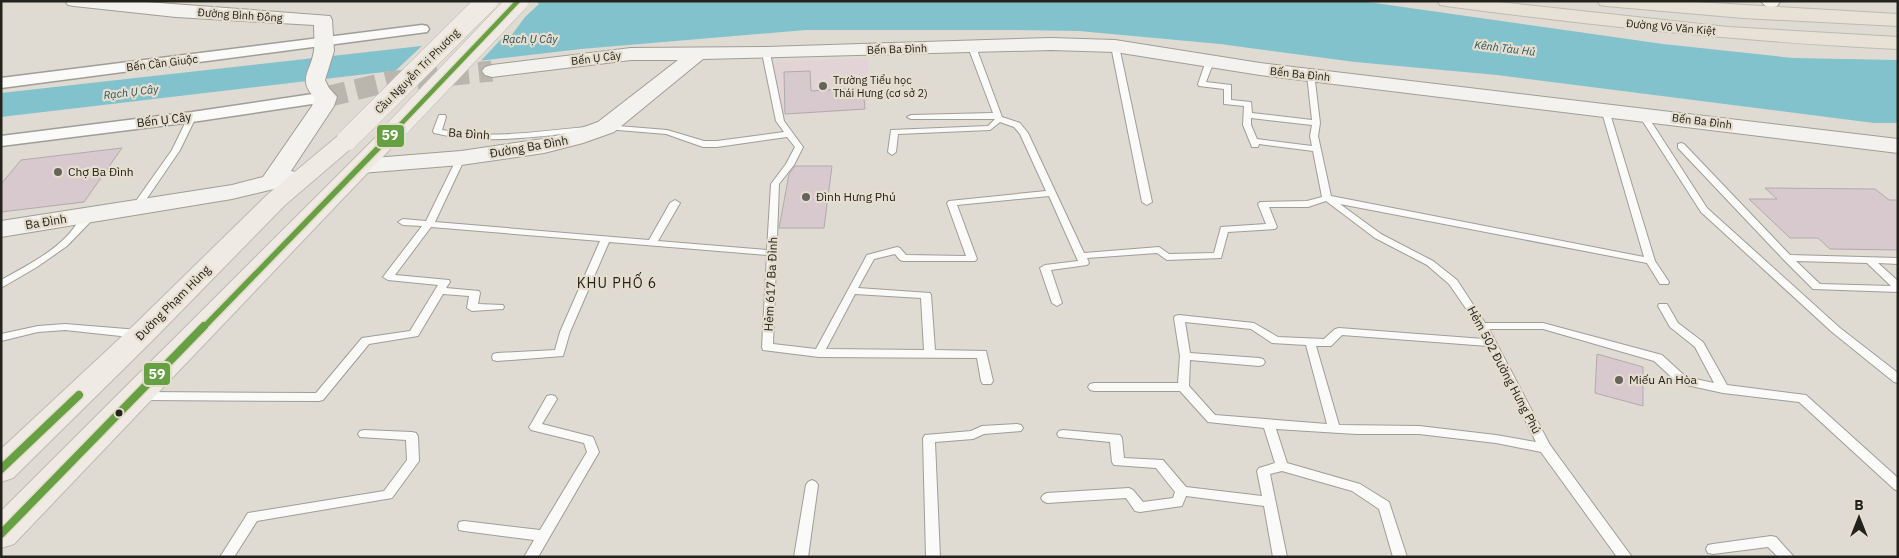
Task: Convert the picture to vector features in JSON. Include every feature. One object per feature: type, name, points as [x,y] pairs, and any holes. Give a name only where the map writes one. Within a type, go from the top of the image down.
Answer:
[{"type":"highway","name":"Đường Võ Văn Kiệt","points":[[1446,1],[1561,16],[1749,19],[1813,16],[1898,20]]},
{"type":"highway","name":"Đường Võ Văn Kiệt","points":[[1514,1],[1749,19],[1898,43]]},
{"type":"highway","name":"Đường Võ Văn Kiệt","points":[[1606,1],[1898,35]]},
{"type":"highway","points":[[1767,2],[1898,8]]},
{"type":"highway","points":[[1767,2],[1788,10],[1813,16]]},
{"type":"main road","name":"Cầu Nguyễn Tri Phương","points":[[347,140],[487,1]]},
{"type":"main road","name":"Cầu Nguyễn Tri Phương","points":[[361,166],[518,1]]},
{"type":"main road","name":"Đường Phạm Hùng","points":[[1,469],[142,334],[276,200],[347,140]]},
{"type":"main road","points":[[1,534],[361,166]]},
{"type":"street","name":"Đường Bình Đông","points":[[74,1],[176,11],[324,20],[324,47]]},
{"type":"street","name":"Bến Cần Giuộc","points":[[1,83],[324,47],[422,29]]},
{"type":"street","name":"Bến Ba Đình","points":[[700,52],[766,52],[1050,44],[1115,46],[1260,69],[1605,109],[1898,146]]},
{"type":"street","points":[[272,182],[323,106],[320,88],[324,47]]},
{"type":"street","name":"Bến Ụ Cây","points":[[492,71],[631,54],[700,52]]},
{"type":"street","name":"Đường Ba Đình","points":[[361,166],[461,158],[544,146],[575,138],[606,127],[700,52]]},
{"type":"street","name":"Bến Ụ Cây","points":[[4,143],[192,117],[320,88]]},
{"type":"street","points":[[92,215],[232,192],[306,175]]},
{"type":"street","name":"Ba Đình","points":[[1,229],[92,215]]},
{"type":"lane","points":[[1115,46],[1147,202]]},
{"type":"lane","points":[[972,47],[998,117]]},
{"type":"lane","name":"Hẻm 617 Ba Đình","points":[[766,52],[780,121],[799,147],[790,165],[775,184],[767,347],[819,353],[982,354],[987,381]]},
{"type":"lane","points":[[1210,61],[1202,84],[1228,87],[1227,102],[1248,104],[1247,125],[1254,143],[1317,149]]},
{"type":"lane","points":[[1311,75],[1316,123],[1314,136],[1327,198]]},
{"type":"lane","points":[[1605,109],[1650,261],[1664,282]]},
{"type":"lane","points":[[1642,114],[1704,210],[1836,330],[1898,379]]},
{"type":"lane","points":[[1247,116],[1316,123]]},
{"type":"lane","points":[[136,208],[176,150],[192,117]]},
{"type":"lane","name":"Ba Đình","points":[[442,117],[437,131],[451,135],[505,136],[606,127]]},
{"type":"lane","points":[[910,117],[998,117],[1017,125],[1024,133],[1084,263],[1045,268],[1057,303]]},
{"type":"lane","points":[[892,152],[894,132],[990,128],[998,117]]},
{"type":"lane","points":[[606,127],[667,132],[703,144],[718,144],[790,134]]},
{"type":"lane","points":[[1681,146],[1817,288],[1898,288]]},
{"type":"lane","points":[[137,396],[319,397],[366,341],[414,334],[445,282],[388,277],[429,224],[461,158]]},
{"type":"lane","points":[[819,353],[870,257],[897,250],[903,258],[972,259],[952,203],[1052,193]]},
{"type":"lane","points":[[1081,256],[1159,250],[1166,257],[1218,256],[1224,229],[1272,227],[1263,204],[1308,204],[1327,198],[1650,261]]},
{"type":"lane","name":"Hẻm 502 Đường Hưng Phú","points":[[1327,198],[1378,236],[1430,263],[1453,282],[1472,309],[1492,344],[1545,448],[1625,557]]},
{"type":"lane","points":[[652,243],[675,203]]},
{"type":"lane","points":[[1,285],[65,244],[78,230],[81,223],[92,215]]},
{"type":"lane","points":[[403,222],[772,253]]},
{"type":"lane","points":[[498,358],[559,353],[565,332],[606,239]]},
{"type":"lane","points":[[1787,258],[1898,261]]},
{"type":"lane","points":[[1868,260],[1898,288]]},
{"type":"lane","points":[[439,291],[475,293],[472,308],[499,307]]},
{"type":"lane","points":[[852,292],[926,295],[930,354]]},
{"type":"lane","points":[[1662,306],[1674,325],[1699,345],[1723,389]]},
{"type":"lane","points":[[1492,344],[1339,331],[1327,344],[1276,340],[1254,326],[1179,318],[1185,356],[1183,386],[1212,420],[1334,429],[1419,430],[1496,439],[1545,448]]},
{"type":"lane","points":[[1482,326],[1542,326],[1658,358],[1682,380],[1723,389],[1802,398],[1898,486]]},
{"type":"lane","points":[[1,338],[38,329],[65,327],[142,334]]},
{"type":"lane","points":[[1310,342],[1334,429]]},
{"type":"lane","points":[[1185,356],[1259,362]]},
{"type":"lane","points":[[1094,387],[1183,386]]},
{"type":"lane","points":[[531,557],[593,452],[589,440],[535,428],[551,399]]},
{"type":"lane","points":[[1268,424],[1282,466]]},
{"type":"lane","points":[[934,557],[929,438],[973,435],[982,430],[1018,428]]},
{"type":"lane","points":[[227,557],[253,517],[388,495],[414,461],[412,436],[364,434]]},
{"type":"lane","points":[[1063,434],[1116,438],[1118,462],[1159,462],[1182,491],[1270,502]]},
{"type":"lane","points":[[1280,557],[1263,471],[1282,466],[1356,487],[1384,506],[1400,557]]},
{"type":"lane","points":[[801,557],[812,485]]},
{"type":"lane","points":[[1046,498],[1129,493],[1140,506],[1178,502],[1182,491]]},
{"type":"lane","points":[[464,526],[543,536]]},
{"type":"lane","points":[[1713,549],[1771,541],[1787,557]]},
{"type":"shaded area","name":"Trường Tiểu học Thái Hưng (cơ sở 2)","points":[[868,58],[868,110],[784,115],[773,62]]},
{"type":"water","name":"Kênh Tàu Hủ","points":[[536,1],[1361,1],[1663,44],[1793,58],[1898,60],[1898,123],[1874,123],[1497,75],[1355,62],[1220,44],[1079,31],[1010,30],[806,30],[581,49],[1,117],[1,93],[511,36],[525,17],[539,4]]},
{"type":"pier","points":[[506,34],[477,65],[391,75],[425,43]]},
{"type":"building","points":[[810,71],[811,91],[863,88],[865,109],[785,114],[784,72]]},
{"type":"building","name":"Chợ Ba Đình","points":[[122,148],[84,202],[1,212],[1,184],[21,160]]},
{"type":"building","name":"Đình Hưng Phú","points":[[795,166],[832,166],[824,228],[779,228],[789,174]]},
{"type":"building","points":[[1765,188],[1875,189],[1889,200],[1898,200],[1898,250],[1830,249],[1818,238],[1790,238],[1749,199],[1777,199]]},
{"type":"building","name":"Miếu An Hòa","points":[[1597,354],[1643,367],[1643,406],[1595,393]]},
{"type":"tunnel","points":[[326,97],[387,82],[492,71]]},
{"type":"transit line","name":"59","points":[[1,534],[387,139],[518,1]]},
{"type":"transit line","name":"59","points":[[1,469],[79,395]]},
{"type":"place","name":"Trường Tiểu học Thái Hưng (cơ sở 2)","points":[[823,86]]},
{"type":"place","name":"Chợ Ba Đình","points":[[58,172]]},
{"type":"place","name":"Đình Hưng Phú","points":[[806,197]]},
{"type":"place","name":"Miếu An Hòa","points":[[1619,380]]},
{"type":"district","name":"KHU PHỐ 6","points":[[617,283]]},
{"type":"water label","name":"Rạch Ụ Cây","points":[[530,39]]},
{"type":"water label","name":"Rạch Ụ Cây","points":[[131,92]]}]
